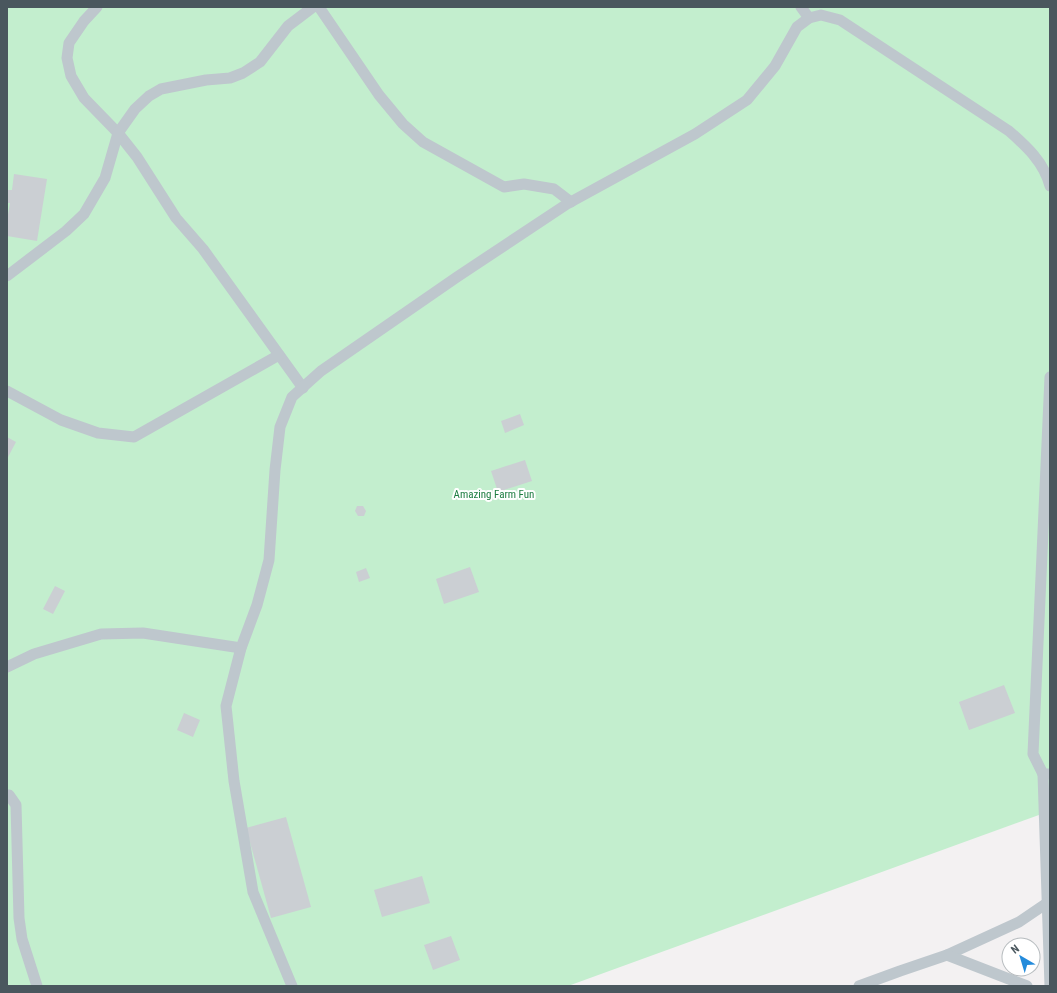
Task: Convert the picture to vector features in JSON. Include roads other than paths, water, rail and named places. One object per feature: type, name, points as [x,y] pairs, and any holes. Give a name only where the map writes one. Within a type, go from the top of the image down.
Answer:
[{"type":"lane","points":[[97,7],[84,21],[69,43],[67,58],[71,76],[84,98],[118,132],[137,157],[176,218],[203,249],[303,388]]},
{"type":"lane","points":[[7,276],[66,231],[84,214],[105,178],[118,132],[135,109],[149,96],[161,89],[206,80],[230,78],[243,73],[260,62],[288,26],[313,7]]},
{"type":"lane","points":[[319,7],[379,95],[403,124],[423,142],[504,187],[524,184],[554,189],[571,202]]},
{"type":"lane","points":[[802,7],[808,18]]},
{"type":"lane","points":[[292,986],[253,892],[234,780],[226,706],[241,648],[257,605],[269,560],[274,470],[280,427],[292,397],[321,371],[411,308],[571,202],[695,134],[747,100],[775,66],[797,27],[808,18],[821,15],[840,20],[1009,131],[1032,152],[1048,177],[1050,186]]},
{"type":"lane","points":[[7,391],[61,420],[98,433],[134,437],[279,355]]},
{"type":"lane","points":[[1050,377],[1033,754],[1047,774],[1047,903],[1050,986]]},
{"type":"lane","points":[[7,667],[34,654],[102,634],[143,633],[241,648]]},
{"type":"lane","points":[[7,795],[9,795],[16,805],[19,918],[22,939],[37,986]]},
{"type":"lane","points":[[859,986],[947,955],[1019,922],[1047,903]]},
{"type":"lane","points":[[947,955],[1027,986]]},
{"type":"park label","name":"Amazing Farm Fun","points":[[494,494]]}]
